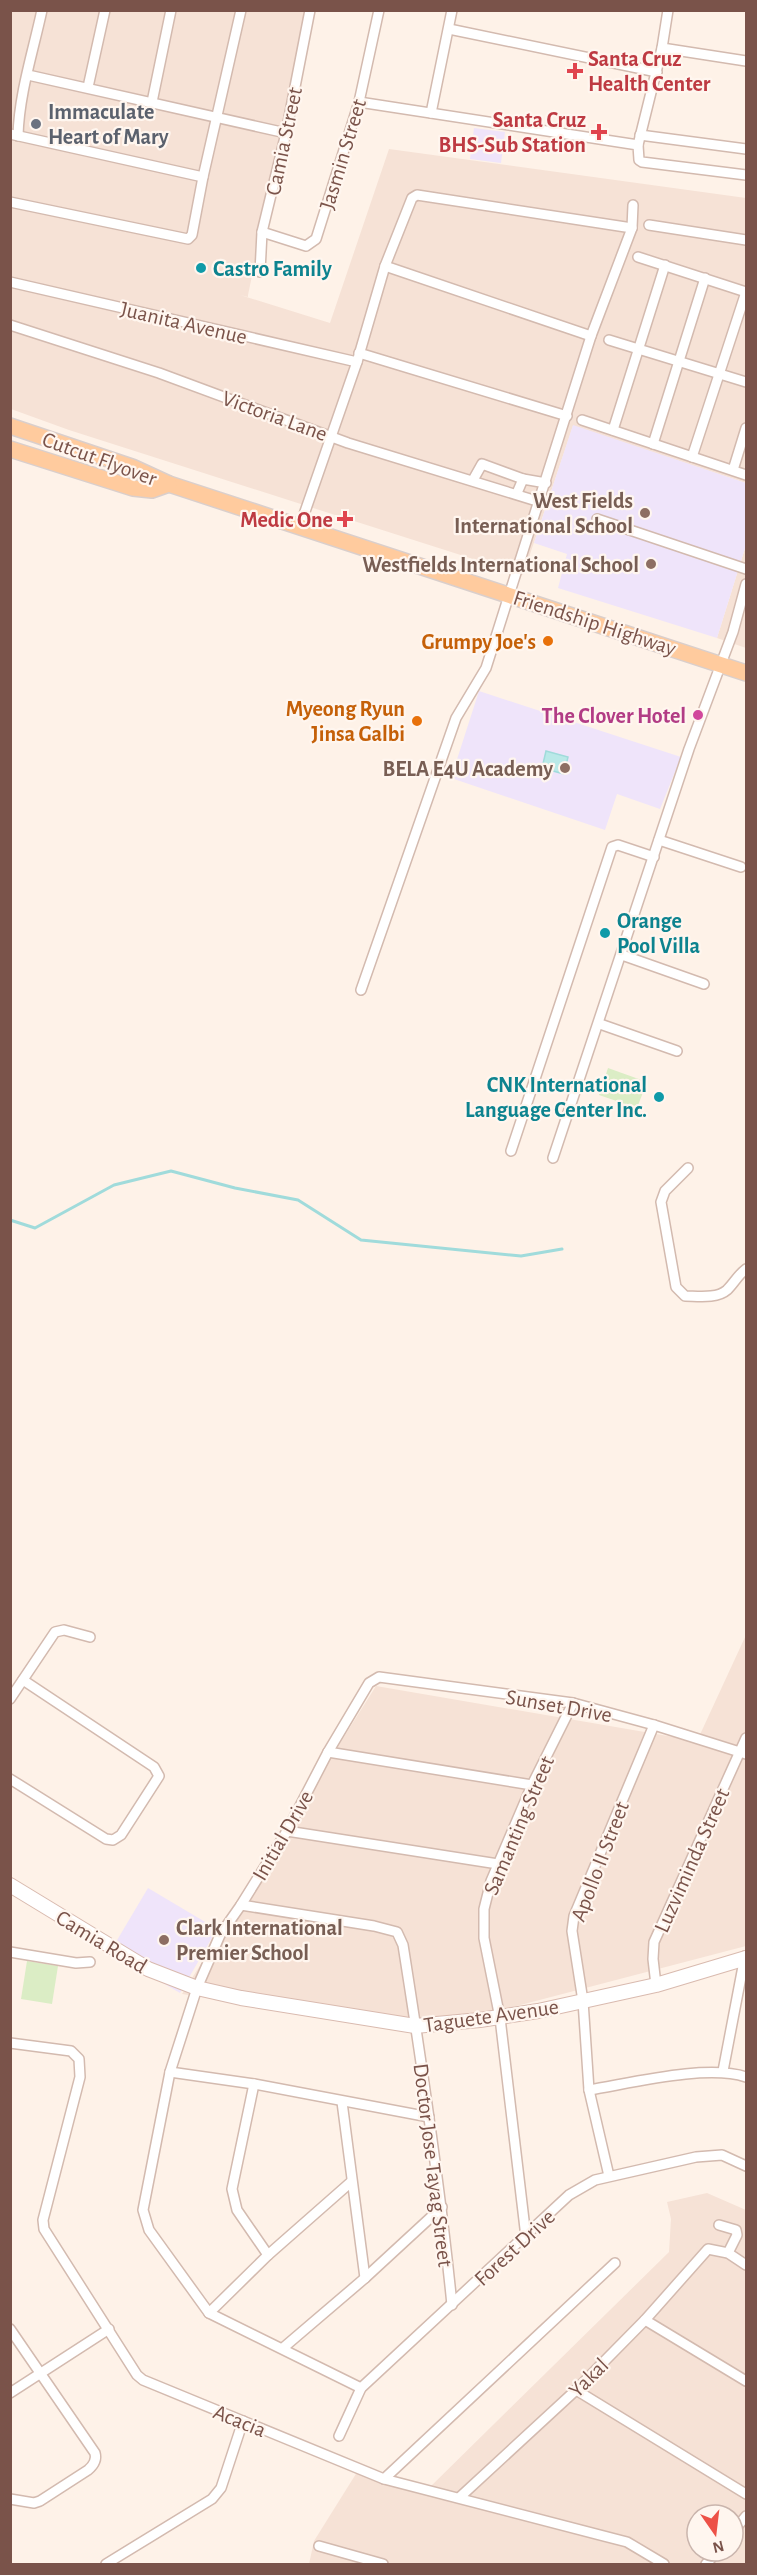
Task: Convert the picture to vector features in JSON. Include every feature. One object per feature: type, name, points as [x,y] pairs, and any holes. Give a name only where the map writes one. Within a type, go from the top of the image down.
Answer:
[{"type":"main road","name":"Friendship Highway","points":[[10,416],[141,461],[150,465],[169,484],[747,672]]},
{"type":"main road","name":"Cutcut Flyover","points":[[10,426],[129,471]]},
{"type":"main road","name":"Cutcut Flyover","points":[[10,438],[169,484]]},
{"type":"main road","name":"Friendship Highway","points":[[10,449],[133,488],[152,490],[169,484]]},
{"type":"street","points":[[42,10],[14,135],[202,177]]},
{"type":"street","points":[[88,87],[105,10]]},
{"type":"street","points":[[152,102],[171,10]]},
{"type":"street","points":[[10,202],[188,239],[192,235],[202,177],[241,10]]},
{"type":"street","name":"Camia Street","points":[[260,272],[262,232],[286,133],[310,10]]},
{"type":"street","name":"Jasmin Street","points":[[262,232],[306,246],[316,239],[359,102],[379,10]]},
{"type":"street","points":[[430,113],[452,10]]},
{"type":"street","points":[[668,10],[657,72],[638,145],[639,160],[747,175]]},
{"type":"street","points":[[449,28],[657,72]]},
{"type":"street","points":[[662,48],[747,61]]},
{"type":"street","points":[[28,75],[286,133]]},
{"type":"street","points":[[359,102],[638,145]]},
{"type":"street","points":[[640,135],[747,149]]},
{"type":"street","points":[[300,526],[409,202],[417,195],[632,228]]},
{"type":"street","points":[[361,990],[456,718],[483,675],[591,336],[632,228],[633,206]]},
{"type":"street","points":[[649,225],[747,240]]},
{"type":"street","points":[[638,257],[746,292],[692,457]]},
{"type":"street","points":[[613,430],[665,265]]},
{"type":"street","points":[[386,266],[591,336]]},
{"type":"street","points":[[652,444],[705,278]]},
{"type":"street","name":"Juanita Avenue","points":[[10,282],[358,357],[567,416]]},
{"type":"street","name":"Victoria Lane","points":[[10,325],[159,373],[330,435],[518,493],[540,502]]},
{"type":"street","points":[[609,340],[747,382]]},
{"type":"street","points":[[582,420],[747,475]]},
{"type":"street","points":[[733,471],[747,428]]},
{"type":"street","points":[[473,480],[482,464],[546,483]]},
{"type":"street","points":[[518,493],[523,478]]},
{"type":"street","points":[[597,519],[747,569]]},
{"type":"street","points":[[554,1158],[689,749],[722,665],[747,584]]},
{"type":"street","points":[[659,840],[741,867]]},
{"type":"street","points":[[511,1151],[612,847],[618,845],[654,857]]},
{"type":"street","points":[[622,955],[704,984]]},
{"type":"street","points":[[600,1024],[677,1051]]},
{"type":"street","points":[[688,1168],[665,1191],[661,1202],[676,1287],[685,1296],[715,1295],[725,1292],[740,1273],[747,1269]]},
{"type":"street","points":[[10,1699],[55,1632],[64,1630],[90,1637]]},
{"type":"street","name":"Sunset Drive","points":[[369,1683],[379,1677],[573,1703],[743,1753]]},
{"type":"street","points":[[10,1779],[106,1839],[113,1840],[120,1835],[159,1776],[154,1767],[23,1680]]},
{"type":"street","name":"Initial Drive","points":[[209,2313],[144,2220],[143,2210],[170,2072],[197,1988],[220,1935],[286,1831],[328,1752],[369,1683]]},
{"type":"street","name":"Samanting Street","points":[[526,2236],[500,2018],[484,1938],[484,1909],[498,1864],[532,1785],[573,1703]]},
{"type":"street","name":"Apollo II Street","points":[[609,2176],[589,2090],[583,2001],[572,1931],[574,1916],[654,1725]]},
{"type":"street","name":"Luzviminda Street","points":[[656,1985],[652,1959],[654,1942],[743,1753],[747,1738]]},
{"type":"street","points":[[328,1752],[532,1785]]},
{"type":"street","points":[[286,1831],[498,1864]]},
{"type":"street","name":"Camia Road","points":[[10,1885],[148,1970],[197,1988]]},
{"type":"street","name":"Doctor Jose Tayag Street","points":[[241,1905],[374,1926],[398,1932],[403,1945],[416,2026],[442,2207],[452,2305]]},
{"type":"street","points":[[10,1952],[76,1963],[90,1962]]},
{"type":"street","points":[[723,2071],[746,1957]]},
{"type":"street","name":"Taguete Avenue","points":[[197,1988],[241,1998],[416,2026],[500,2018],[583,2001],[656,1985],[746,1957]]},
{"type":"street","name":"Acacia","points":[[10,2043],[71,2051],[79,2059],[80,2069],[43,2220],[47,2235],[137,2375],[143,2380],[384,2479],[627,2542],[664,2565]]},
{"type":"street","points":[[589,2090],[723,2071],[747,2077]]},
{"type":"street","points":[[170,2072],[254,2084],[429,2117]]},
{"type":"street","points":[[254,2084],[232,2189],[237,2210],[268,2255]]},
{"type":"street","points":[[342,2102],[365,2278]]},
{"type":"street","name":"Forest Drive","points":[[339,2436],[362,2388],[570,2195],[596,2180],[609,2176],[711,2155],[722,2156],[747,2166]]},
{"type":"street","points":[[351,2182],[268,2255],[209,2313],[362,2388]]},
{"type":"street","points":[[283,2348],[365,2278],[442,2207]]},
{"type":"street","points":[[719,2225],[736,2230],[737,2235],[728,2253],[747,2265]]},
{"type":"street","name":"Yakal","points":[[460,2497],[576,2390],[645,2320],[708,2249],[728,2253]]},
{"type":"street","points":[[384,2479],[615,2263]]},
{"type":"street","points":[[645,2320],[747,2381]]},
{"type":"street","points":[[10,2329],[96,2457],[88,2470],[40,2501],[34,2503],[10,2499]]},
{"type":"street","points":[[10,2392],[109,2329]]},
{"type":"street","points":[[576,2390],[747,2494]]},
{"type":"street","points":[[106,2565],[212,2499],[221,2488],[243,2421]]},
{"type":"street","points":[[319,2546],[384,2565]]},
{"type":"shaded area","points":[[11,11],[307,11],[248,297],[240,295],[330,323],[389,149],[746,198],[746,483],[573,426],[523,575],[69,430],[11,409]]},
{"type":"shaded area","points":[[474,128],[505,132],[501,163],[470,159]]},
{"type":"shaded area","name":"West Fields International School","points":[[573,425],[746,483],[746,545],[717,638],[558,588],[567,554],[534,543]]},
{"type":"shaded area","points":[[746,545],[746,648],[717,638]]},
{"type":"shaded area","name":"BELA E4U Academy","points":[[479,691],[681,757],[660,809],[617,794],[605,830],[451,778]]},
{"type":"shaded area","points":[[746,1635],[746,1946],[425,2030],[182,1994],[376,1686],[697,1741]]},
{"type":"shaded area","name":"Clark International Premier School","points":[[148,1888],[217,1929],[180,1993],[110,1952]]},
{"type":"shaded area","points":[[707,2193],[746,2210],[746,2564],[309,2564],[314,2541],[359,2469],[428,2489],[669,2252],[671,2219],[667,2202]]},
{"type":"green space","points":[[608,1068],[647,1082],[637,1108],[599,1095]]},
{"type":"green space","points":[[27,1961],[58,1966],[52,2004],[21,1999]]},
{"type":"water","points":[[546,751],[568,757],[564,774],[542,768]]},
{"type":"waterway","points":[[10,1220],[35,1228],[114,1185],[171,1171],[235,1188],[298,1200],[361,1240],[521,1256],[562,1249]]},
{"type":"place","name":"Santa Cruz Health Center","points":[[575,71]]},
{"type":"place","name":"Immaculate Heart of Mary","points":[[36,124]]},
{"type":"place","name":"Santa Cruz BHS-Sub Station","points":[[599,132]]},
{"type":"place","name":"Castro Family","points":[[201,268]]},
{"type":"place","name":"West Fields International School","points":[[645,513]]},
{"type":"place","name":"Medic One","points":[[345,519]]},
{"type":"place","name":"Westfields International School","points":[[651,564]]},
{"type":"place","name":"Grumpy Joe's","points":[[548,641]]},
{"type":"place","name":"The Clover Hotel","points":[[698,715]]},
{"type":"place","name":"Myeong Ryun Jinsa Galbi","points":[[417,721]]},
{"type":"place","name":"BELA E4U Academy","points":[[565,768]]},
{"type":"place","name":"Orange Pool Villa","points":[[605,933]]},
{"type":"place","name":"CNK International Language Center Inc.","points":[[659,1097]]},
{"type":"place","name":"Clark International Premier School","points":[[164,1940]]}]
